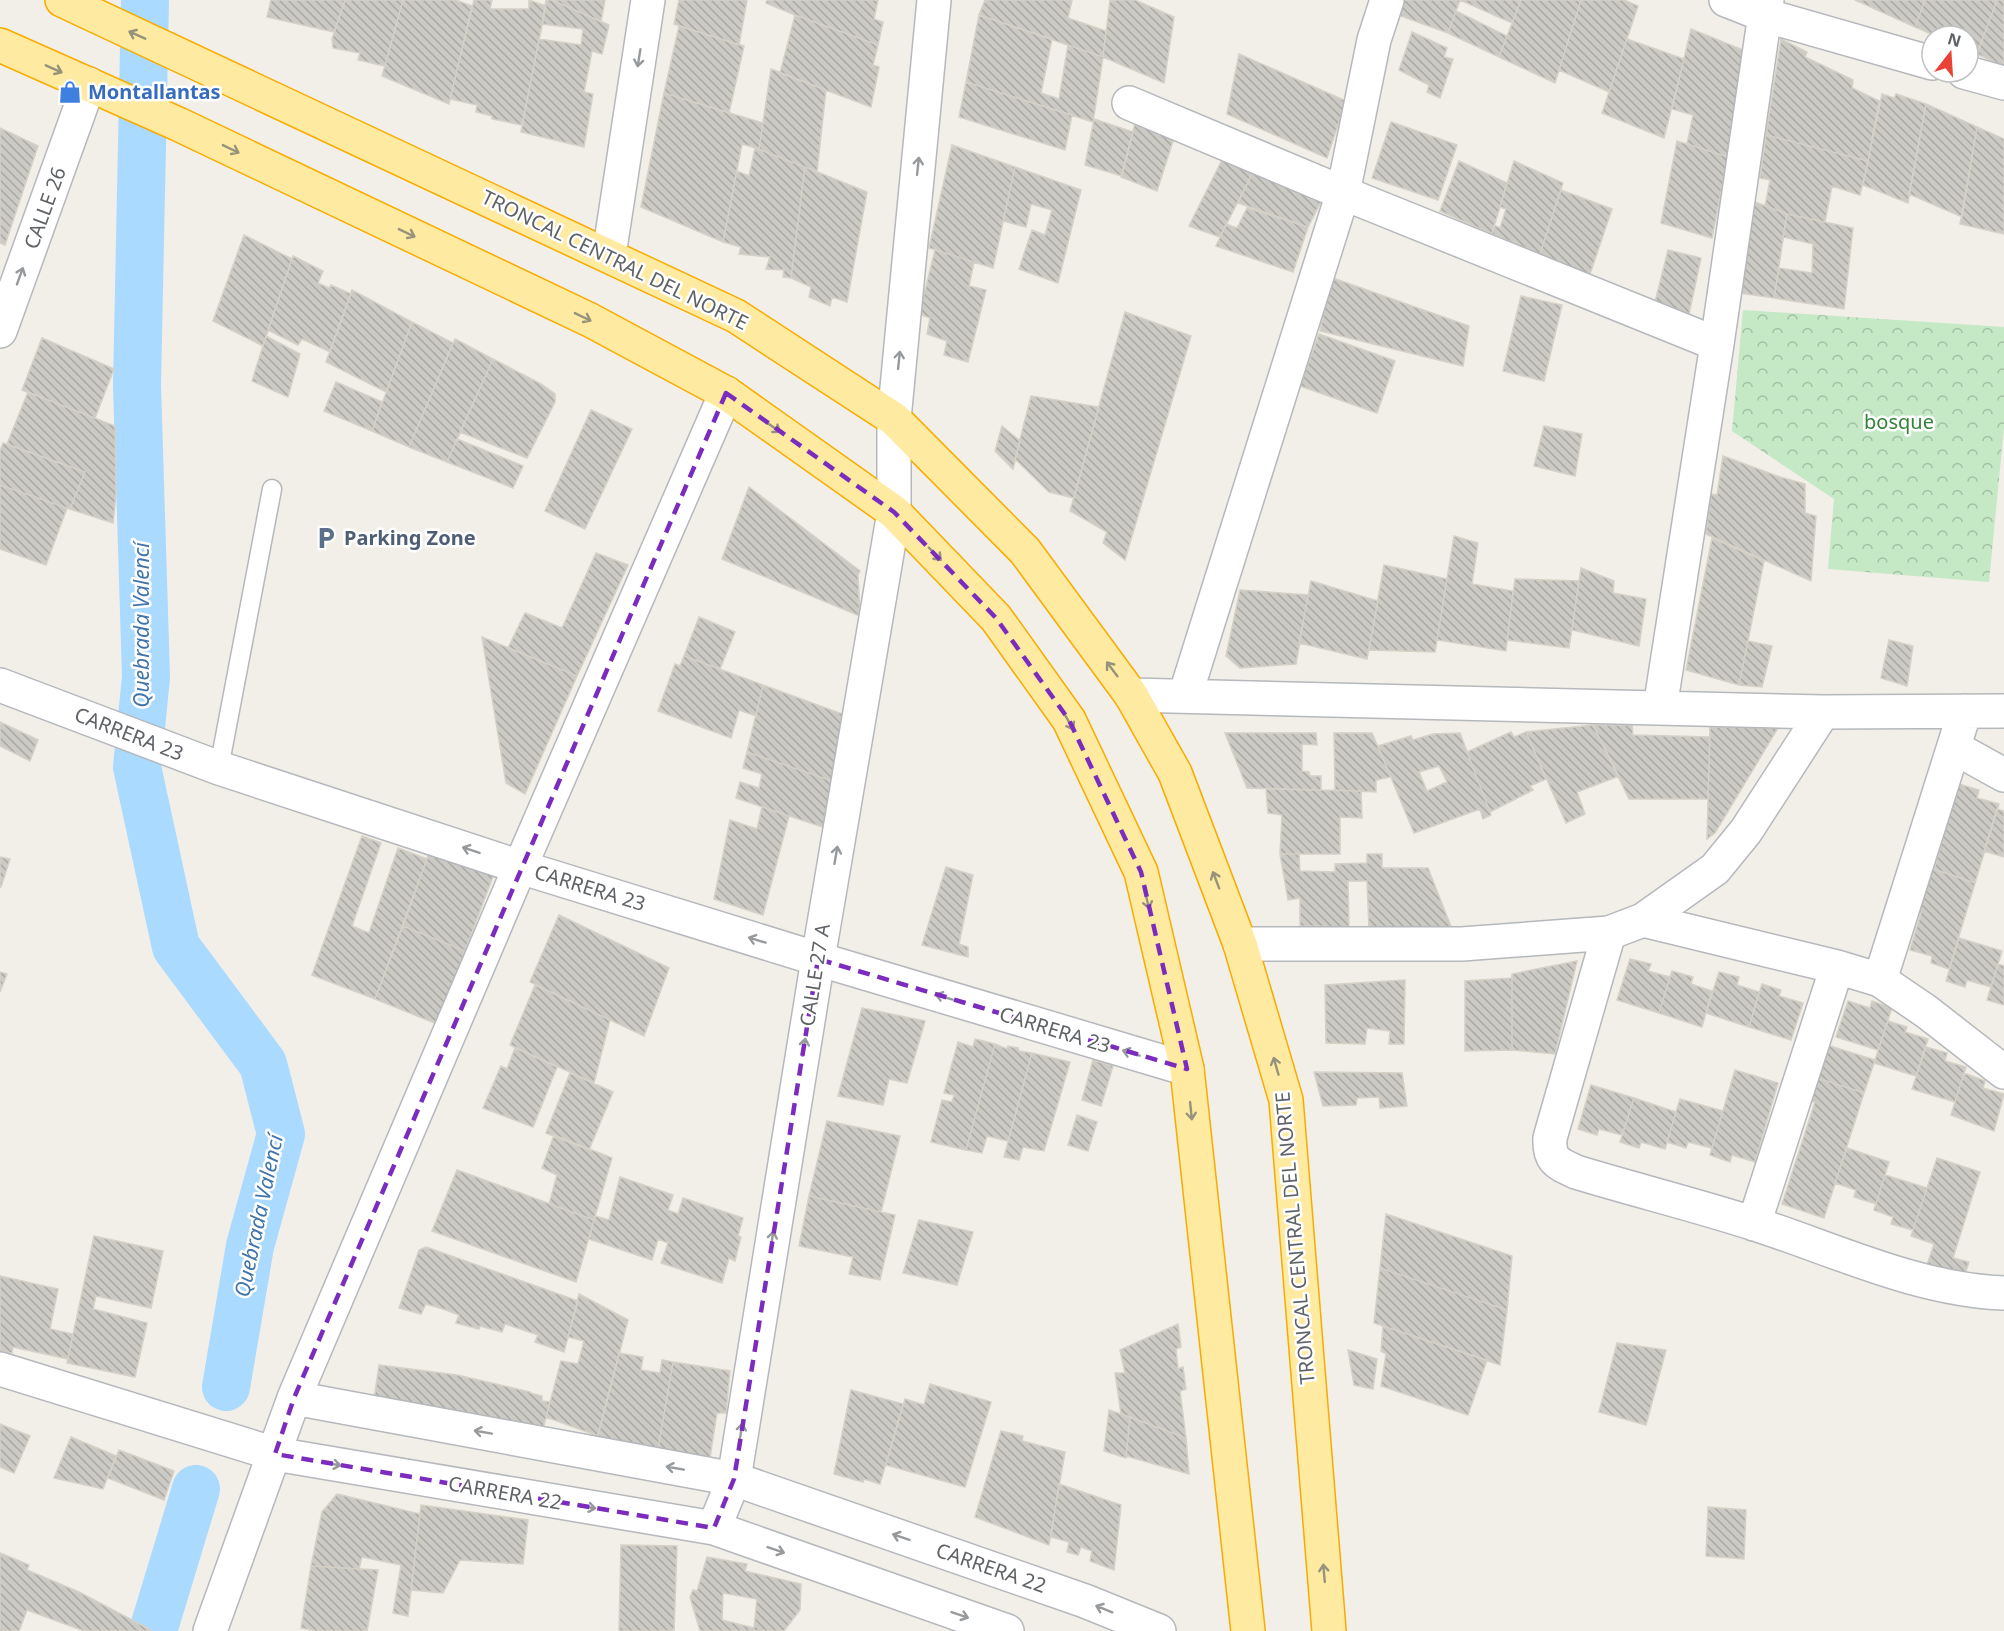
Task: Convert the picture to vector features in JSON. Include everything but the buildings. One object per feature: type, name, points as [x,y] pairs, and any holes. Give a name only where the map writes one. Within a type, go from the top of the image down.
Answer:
[{"type":"highway","name":"TRONCAL CENTRAL DEL NORTE","points":[[62,0],[736,316],[894,419],[1024,551],[1131,695],[1175,772],[1240,944],[1286,1100],[1329,1631]]},
{"type":"highway","points":[[0,45],[178,124],[590,320],[726,393],[894,512],[996,618],[1069,720],[1141,872],[1187,1070],[1248,1631]]},
{"type":"street","points":[[609,255],[648,0]]},
{"type":"street","name":"CALLE 27 A","points":[[714,1528],[734,1479],[818,959],[894,512],[894,419],[934,0]]},
{"type":"street","points":[[1185,696],[1343,193],[1374,40],[1387,0]]},
{"type":"street","points":[[1726,0],[1766,8],[1920,59]]},
{"type":"street","points":[[1660,708],[1717,344],[1766,8]]},
{"type":"street","points":[[1980,76],[2004,83]]},
{"type":"street","name":"CALLE 26","points":[[0,331],[100,89]]},
{"type":"street","points":[[1129,103],[1343,193],[1717,344]]},
{"type":"street","points":[[210,1631],[294,1398],[520,867],[726,393]]},
{"type":"street","name":"CARRERA 23","points":[[0,685],[219,768],[520,867],[1187,1070]]},
{"type":"street","points":[[1131,695],[1823,712],[2004,711]]},
{"type":"street","points":[[1880,980],[1965,711]]},
{"type":"street","points":[[1240,944],[1462,944],[1609,933],[1642,920],[1715,869],[1746,831],[1823,712]]},
{"type":"street","points":[[1955,748],[2004,775]]},
{"type":"street","points":[[1642,920],[1837,967],[1880,980],[1927,1012],[2004,1072]]},
{"type":"street","points":[[1609,933],[1550,1138],[1550,1152],[1557,1163],[1576,1173],[1754,1224],[1900,1274],[1978,1292],[2004,1293]]},
{"type":"street","points":[[1754,1224],[1837,967]]},
{"type":"street","name":"CARRERA 22","points":[[0,1369],[275,1454],[714,1528],[1007,1631]]},
{"type":"street","name":"CARRERA 22","points":[[294,1398],[734,1479],[1085,1601],[1159,1631]]},
{"type":"lane","points":[[219,768],[272,489]]},
{"type":"highlighted area","points":[[726,393],[894,512],[996,618],[1069,720],[1141,872],[1187,1069],[818,959],[734,1479],[714,1528],[275,1454],[294,1398]]},
{"type":"green space","name":"bosque","points":[[1743,310],[2004,327],[2004,427],[1989,582],[1828,569],[1834,499],[1732,431]]},
{"type":"waterway","name":"Quebrada Valencí","points":[[145,0],[137,385],[146,677],[137,767],[176,947],[263,1064],[281,1134],[250,1246],[226,1387]]},
{"type":"waterway","name":"Quebrada Valencí","points":[[153,1631],[196,1489]]},
{"type":"place","name":"Montallantas","points":[[70,92]]},
{"type":"place","name":"Parking Zone","points":[[326,538]]}]
